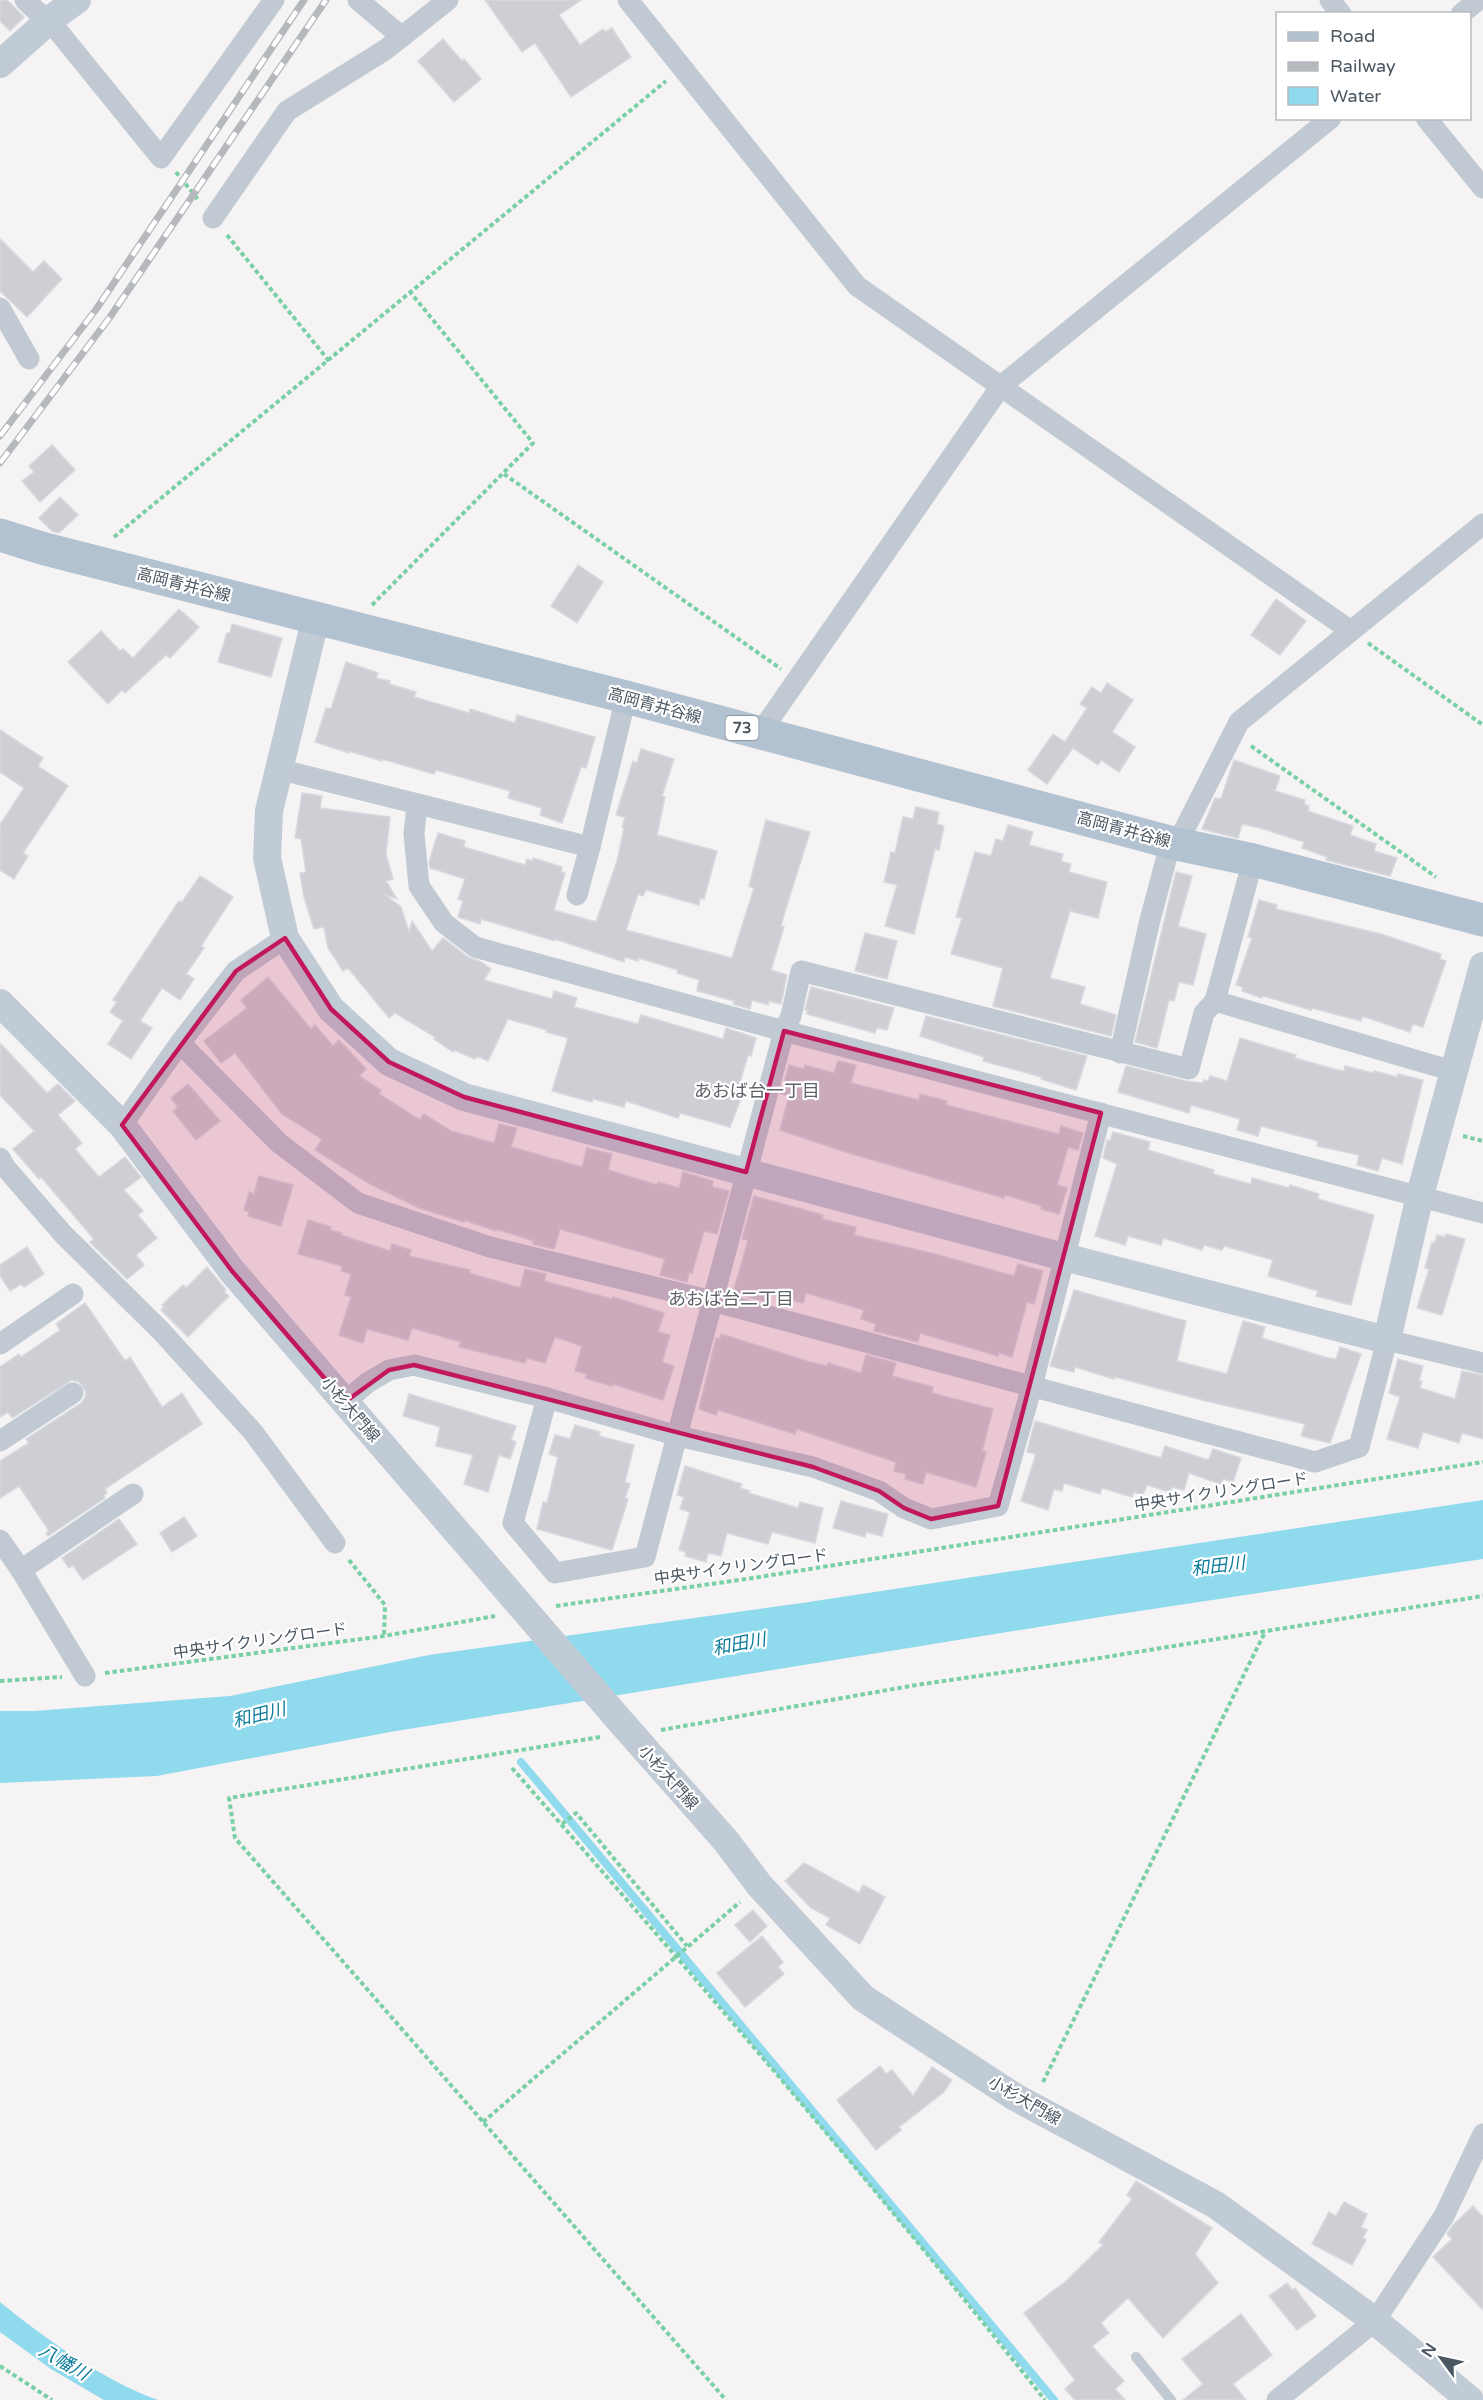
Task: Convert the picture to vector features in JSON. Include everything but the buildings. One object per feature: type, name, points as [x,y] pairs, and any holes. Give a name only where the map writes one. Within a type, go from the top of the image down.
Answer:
[{"type":"main road","points":[[0,64],[47,22],[77,0]]},
{"type":"main road","name":"高岡青井谷線","points":[[0,535],[96,562],[626,697],[1174,843],[1253,860],[1483,920]]},
{"type":"main road","points":[[316,617],[269,811],[267,858],[285,938],[331,1009],[389,1062],[464,1098],[1387,1340],[1420,1195],[1437,1129],[1456,1072],[1483,966]]},
{"type":"main road","name":"小杉大門線","points":[[0,1003],[122,1125],[232,1271],[524,1611],[726,1841],[760,1886],[863,1998],[1015,2097],[1032,2104],[1216,2205],[1376,2321],[1470,2400]]},
{"type":"street","points":[[25,0],[58,31],[161,158],[274,0]]},
{"type":"street","points":[[358,0],[402,37]]},
{"type":"street","points":[[213,218],[287,111],[385,50],[448,0]]},
{"type":"street","points":[[628,0],[857,286],[1351,631]]},
{"type":"street","points":[[1330,0],[1339,12]]},
{"type":"street","points":[[1463,12],[1478,0]]},
{"type":"street","points":[[760,733],[1001,387],[1329,120]]},
{"type":"street","points":[[1428,120],[1483,188]]},
{"type":"street","points":[[0,308],[29,359]]},
{"type":"street","points":[[1120,1053],[1149,924],[1174,843],[1239,722],[1483,524]]},
{"type":"street","points":[[577,895],[626,697]]},
{"type":"street","points":[[278,769],[590,847]]},
{"type":"street","points":[[417,805],[414,834],[419,886],[444,923],[475,947],[784,1031],[1483,1213]]},
{"type":"street","points":[[547,1398],[513,1523],[555,1573],[645,1557],[784,1031],[791,1016],[801,971],[1189,1069],[1204,1013],[1215,1001],[1253,860]]},
{"type":"street","points":[[122,1125],[180,1043],[236,971],[285,938]]},
{"type":"street","points":[[1215,1001],[1456,1072]]},
{"type":"street","points":[[180,1043],[279,1143],[358,1203],[490,1247],[712,1301],[1315,1462],[1359,1447],[1387,1340],[1483,1363]]},
{"type":"street","points":[[345,1402],[367,1383],[389,1370],[414,1365],[547,1398],[678,1436],[813,1467],[879,1491],[904,1508],[931,1519],[998,1506],[1032,1386],[1101,1113]]},
{"type":"street","points":[[0,1158],[5,1167],[63,1234],[160,1331],[253,1432],[335,1543]]},
{"type":"street","points":[[0,1344],[73,1294]]},
{"type":"street","points":[[0,1441],[73,1393]]},
{"type":"street","points":[[21,1570],[133,1494]]},
{"type":"street","points":[[0,1540],[21,1570],[85,1676]]},
{"type":"street","points":[[1277,2400],[1376,2321],[1444,2216],[1483,2134]]},
{"type":"lane","points":[[1136,2357],[1172,2400]]},
{"type":"path","points":[[96,562],[110,541],[682,68]]},
{"type":"path","points":[[163,154],[329,360]]},
{"type":"path","points":[[357,627],[378,597],[533,443],[411,293]]},
{"type":"path","points":[[504,474],[797,680]]},
{"type":"path","points":[[1351,631],[1483,725]]},
{"type":"path","points":[[1233,734],[1437,877]]},
{"type":"path","name":"中央サイクリングロード","points":[[0,1681],[85,1676],[384,1636],[524,1611],[765,1576],[1483,1462]]},
{"type":"path","points":[[335,1543],[385,1605],[384,1636]]},
{"type":"path","points":[[1032,2104],[1266,1631]]},
{"type":"path","points":[[512,1768],[676,1956],[943,2271],[1045,2400]]},
{"type":"path","points":[[562,1824],[576,1813],[687,1946]]},
{"type":"path","points":[[483,2122],[760,1886]]},
{"type":"path","points":[[0,2366],[52,2400]]},
{"type":"highlighted area","points":[[285,938],[331,1009],[389,1062],[464,1097],[746,1172],[784,1031],[1101,1113],[998,1506],[931,1519],[904,1508],[879,1491],[813,1467],[414,1365],[389,1370],[345,1402],[232,1271],[122,1125],[236,971]]},
{"type":"water","name":"和田川","points":[[1483,1500],[1483,1559],[1113,1615],[390,1732],[157,1776],[0,1783],[0,1711],[34,1711],[230,1696],[429,1655],[802,1603]]},
{"type":"water","name":"八幡川","points":[[0,2302],[75,2357],[117,2382],[158,2400],[104,2400],[51,2369],[0,2332]]},
{"type":"waterway","points":[[521,1762],[1054,2400]]},
{"type":"railway","points":[[0,436],[97,308],[304,0]]},
{"type":"railway","points":[[0,463],[110,317],[326,0]]},
{"type":"district","name":"あおば台一丁目","points":[[757,1091]]},
{"type":"district","name":"あおば台二丁目","points":[[731,1299]]}]
